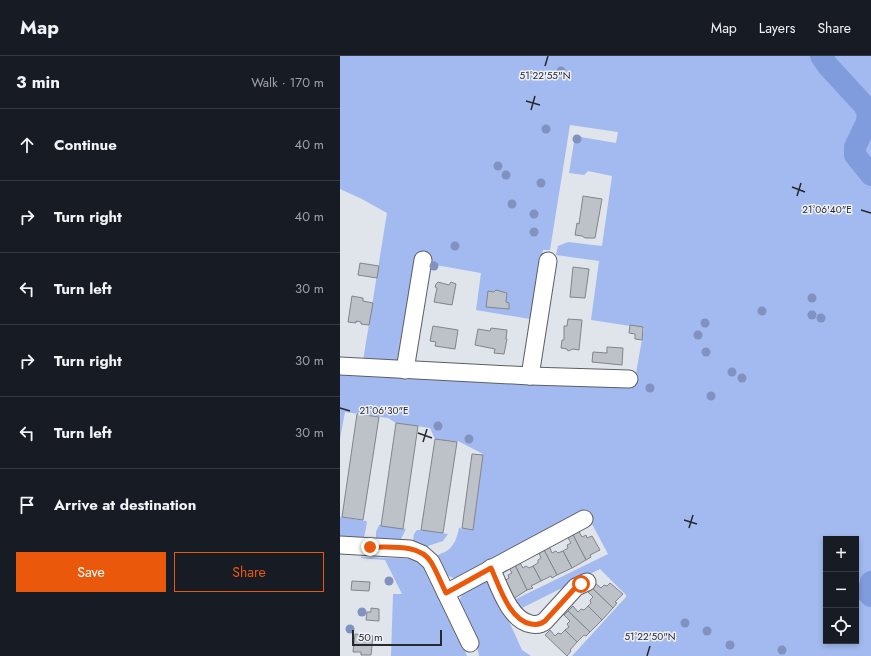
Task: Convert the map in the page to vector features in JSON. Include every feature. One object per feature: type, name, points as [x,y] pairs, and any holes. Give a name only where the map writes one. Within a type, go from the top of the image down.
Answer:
[{"type":"street","points":[[405,370],[423,260]]},
{"type":"street","points":[[530,376],[548,261]]},
{"type":"street","points":[[340,366],[530,376],[629,379]]},
{"type":"street","points":[[446,593],[584,519]]},
{"type":"street","points":[[340,545],[410,549],[426,557],[431,562],[470,643]]},
{"type":"street","points":[[491,568],[512,612],[520,620],[531,624],[542,624],[576,587],[586,582]]},
{"type":"shaded area","points":[[340,56],[871,56],[871,656],[572,656],[626,597],[626,595],[600,569],[520,609],[512,601],[608,554],[585,511],[482,563],[474,572],[456,579],[444,574],[434,558],[451,548],[456,539],[459,528],[473,530],[483,454],[458,441],[435,439],[430,428],[396,423],[388,418],[345,412],[340,439],[340,371],[636,373],[644,328],[591,320],[599,261],[556,255],[558,246],[568,242],[602,246],[612,176],[588,171],[584,175],[569,173],[575,136],[616,143],[618,132],[570,125],[550,250],[543,250],[529,363],[523,364],[530,319],[476,310],[481,273],[430,264],[430,259],[415,257],[399,361],[363,361],[387,213],[340,189]]},
{"type":"shaded area","points":[[340,517],[366,521],[364,538],[340,541]]},
{"type":"shaded area","points":[[379,525],[406,529],[401,539],[397,543],[376,539],[376,532]]},
{"type":"shaded area","points":[[417,530],[448,534],[443,541],[425,547],[415,543],[413,540],[414,534]]},
{"type":"shaded area","points":[[361,557],[421,559],[455,624],[467,656],[391,656],[393,594],[402,594],[385,560]]},
{"type":"shaded area","points":[[488,575],[522,650],[531,656],[479,656],[476,641],[460,607],[459,601],[462,594]]},
{"type":"building","points":[[583,196],[602,199],[595,238],[585,238],[575,235],[577,223],[579,224]]},
{"type":"building","points":[[360,263],[379,266],[377,278],[358,275]]},
{"type":"building","points":[[573,267],[589,269],[585,298],[570,297]]},
{"type":"building","points":[[438,282],[449,285],[451,282],[456,284],[452,305],[434,302],[437,288],[435,287]]},
{"type":"building","points":[[496,290],[507,293],[506,302],[509,303],[509,309],[486,307],[488,291],[494,292]]},
{"type":"building","points":[[352,296],[363,298],[363,301],[373,303],[369,325],[361,324],[361,322],[356,321],[356,323],[348,322]]},
{"type":"building","points":[[568,319],[582,320],[579,350],[573,349],[568,351],[567,349],[561,348],[562,340],[564,340],[564,326],[567,326]]},
{"type":"building","points":[[630,325],[643,327],[642,340],[635,339],[635,334],[629,333]]},
{"type":"building","points":[[433,326],[458,330],[455,349],[435,346],[436,342],[430,341]]},
{"type":"building","points":[[491,328],[507,330],[504,354],[494,353],[495,349],[475,345],[478,329],[490,331]]},
{"type":"building","points":[[607,347],[623,348],[622,365],[592,362],[593,352],[607,353]]},
{"type":"building","points":[[357,414],[379,417],[363,520],[342,517]]},
{"type":"building","points":[[396,423],[418,426],[403,529],[381,526]]},
{"type":"building","points":[[435,439],[457,442],[443,533],[421,530]]},
{"type":"building","points":[[472,454],[483,455],[473,530],[462,528]]},
{"type":"building","points":[[578,530],[582,537],[586,535],[587,538],[592,536],[600,550],[590,555],[591,557],[586,560],[572,533]]},
{"type":"building","points":[[572,533],[586,560],[572,568],[563,551],[568,548],[567,545],[571,543],[567,536]]},
{"type":"building","points":[[549,546],[552,553],[556,551],[558,553],[563,551],[572,568],[557,575],[543,548]]},
{"type":"building","points":[[543,548],[557,575],[541,581],[533,566],[538,563],[538,560],[541,558],[538,551]]},
{"type":"building","points":[[519,561],[523,568],[526,566],[529,568],[533,566],[541,581],[531,586],[533,588],[527,590],[514,563]]},
{"type":"building","points":[[514,563],[527,590],[513,599],[504,581],[509,578],[508,575],[512,573],[508,566]]},
{"type":"building","points":[[352,581],[370,582],[369,591],[351,590]]},
{"type":"building","points":[[595,583],[601,588],[610,583],[623,594],[615,602],[617,603],[613,608],[591,587]]},
{"type":"building","points":[[591,587],[613,608],[602,620],[588,606],[593,597],[587,591]]},
{"type":"building","points":[[573,606],[578,612],[581,609],[584,610],[588,606],[602,620],[590,632],[568,611]]},
{"type":"building","points":[[371,608],[379,609],[379,621],[366,620],[367,612],[371,612]]},
{"type":"building","points":[[568,611],[590,632],[586,636],[584,635],[577,642],[565,630],[569,627],[567,624],[570,621],[564,615]]},
{"type":"building","points":[[550,630],[555,636],[558,633],[561,634],[565,630],[577,642],[567,656],[545,635]]},
{"type":"building","points":[[355,634],[373,636],[371,655],[361,655],[361,652],[353,652]]},
{"type":"waterway","points":[[821,56],[828,66],[863,104],[868,112],[867,122],[855,147],[855,155],[871,175]]},
{"type":"waterway","points":[[871,582],[868,593],[871,596]]},
{"type":"route","points":[[370,547],[410,549],[422,554],[431,562],[446,593],[491,568],[512,612],[520,620],[531,624],[542,624],[576,587],[581,584]]}]
